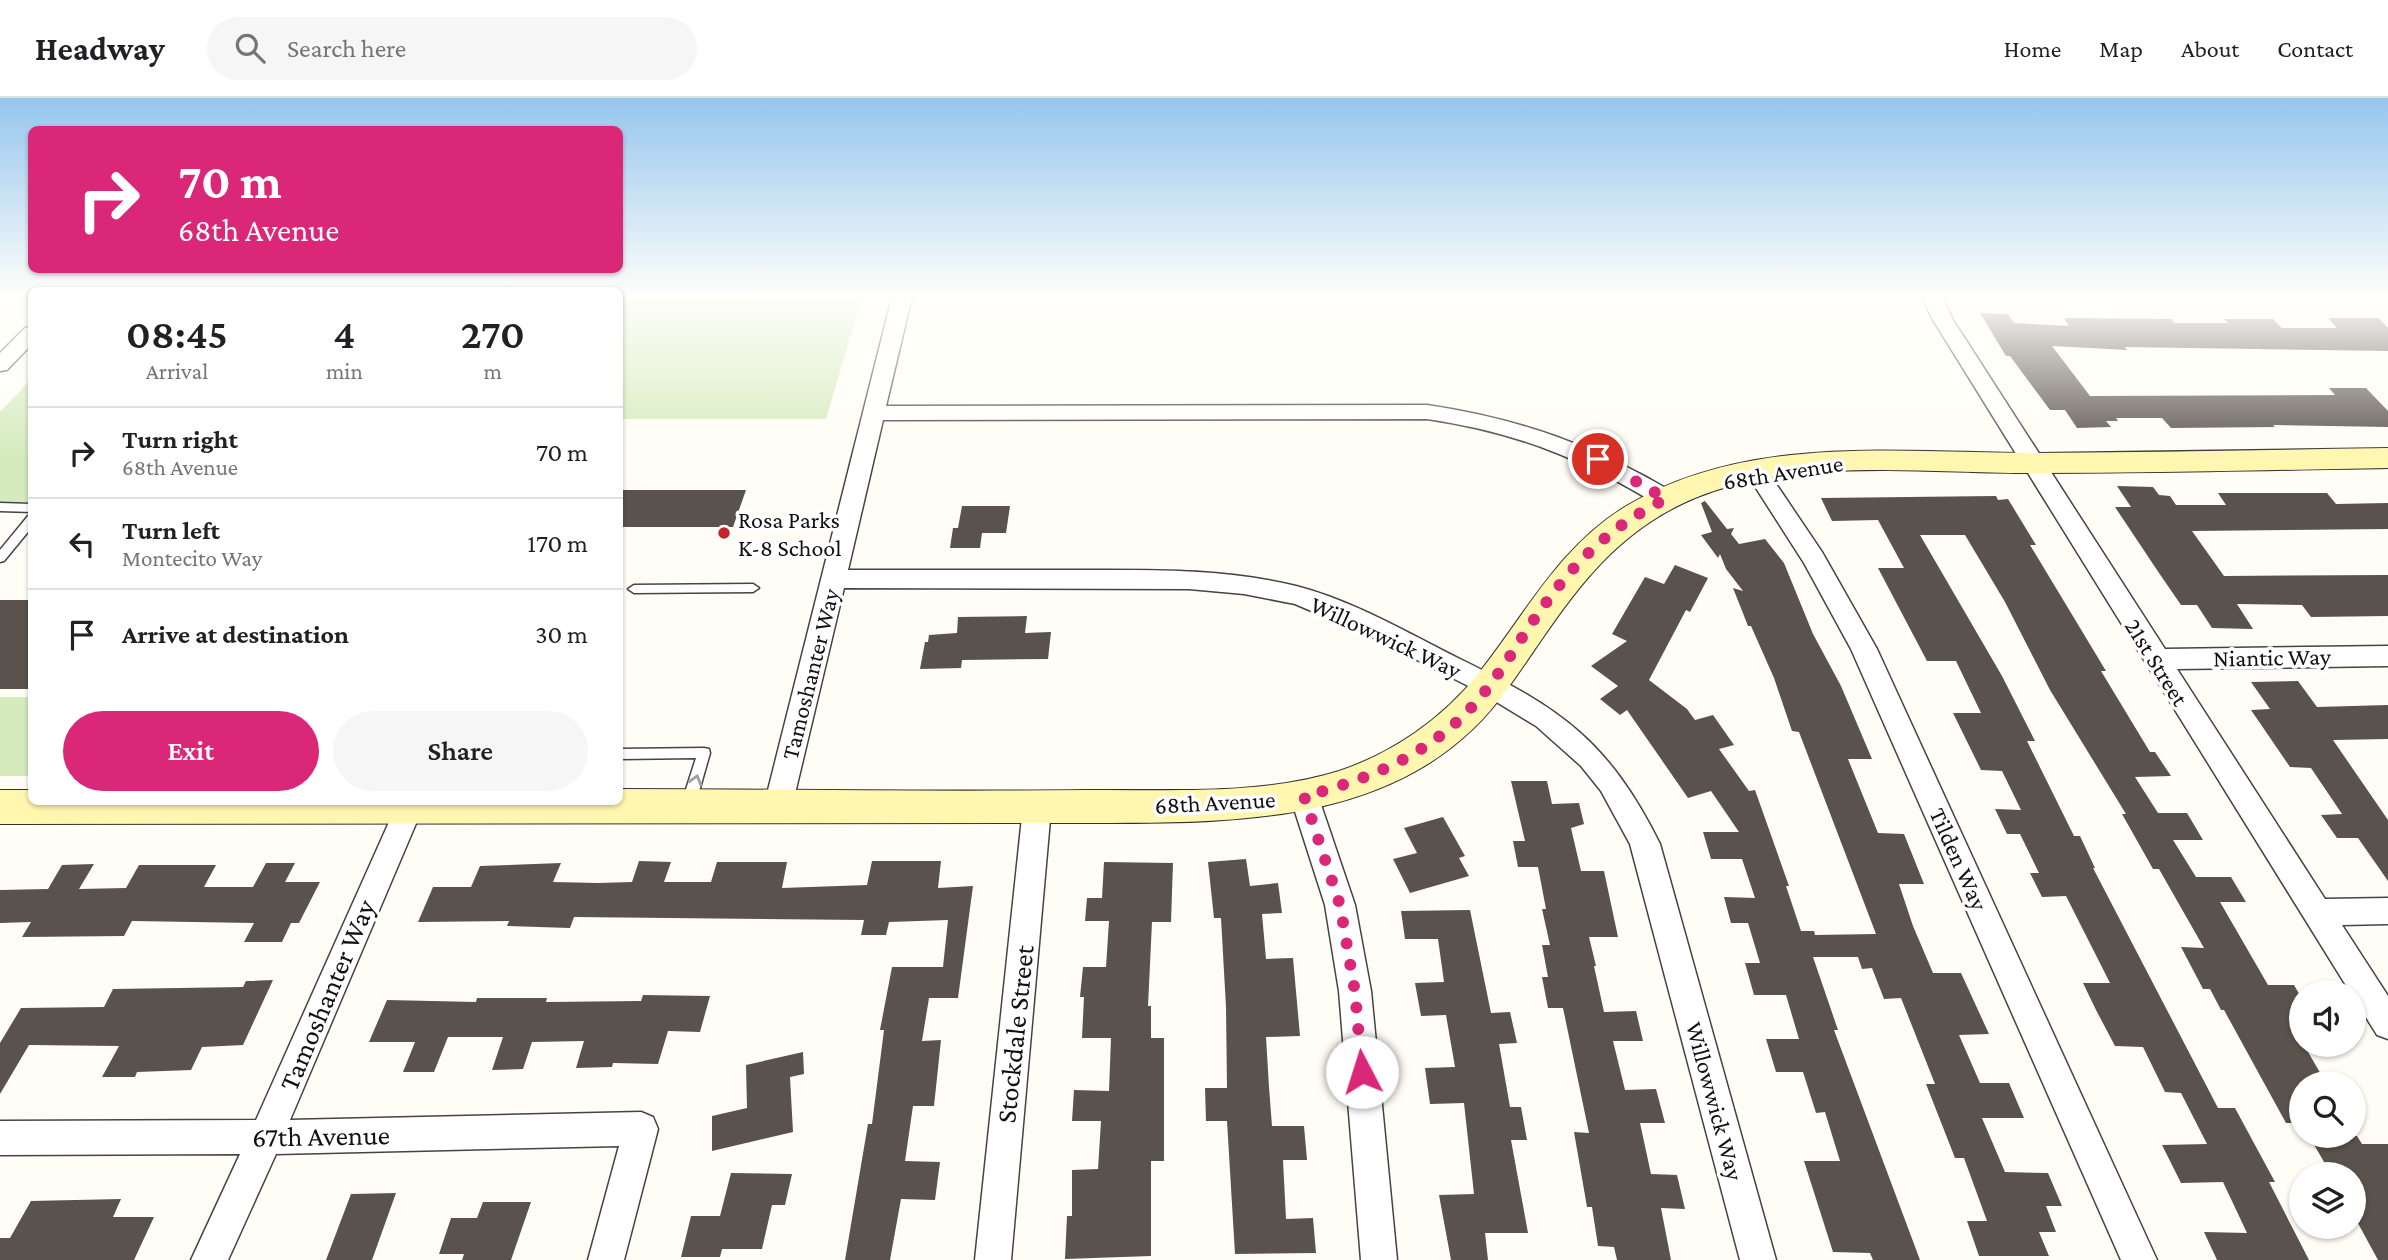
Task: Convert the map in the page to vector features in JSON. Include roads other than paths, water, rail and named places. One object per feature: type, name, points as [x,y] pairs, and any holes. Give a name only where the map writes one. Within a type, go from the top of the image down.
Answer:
[{"type":"street","points":[[0,365],[13,351]]},
{"type":"street","name":"Tamoshanter Way","points":[[778,806],[888,351]]},
{"type":"street","name":"21st Street","points":[[1961,351],[2388,1024]]},
{"type":"street","points":[[873,413],[1427,412],[1468,417],[1540,435],[1617,468],[1666,499]]},
{"type":"street","name":"68th Avenue","points":[[618,805],[1037,808],[1217,805],[1261,803],[1304,796],[1372,775],[1413,755],[1447,731],[1491,685],[1543,606],[1575,565],[1613,530],[1666,499],[1715,481],[1756,471],[1843,461],[2031,463],[2388,458]]},
{"type":"street","name":"Tilden Way","points":[[1756,471],[1786,512],[1829,582],[1864,649],[2140,1260]]},
{"type":"street","name":"Willowwick Way","points":[[833,579],[1182,579],[1260,587],[1339,611],[1491,685],[1541,714],[1574,740],[1604,771],[1632,814],[1645,844],[1758,1260]]},
{"type":"street","name":"Niantic Way","points":[[2156,659],[2388,656]]},
{"type":"street","points":[[1304,796],[1340,905],[1355,992],[1379,1260]]},
{"type":"street","name":"68th Avenue","points":[[0,807],[501,805]]},
{"type":"street","name":"Tamoshanter Way","points":[[209,1260],[266,1137],[409,807]]},
{"type":"street","name":"Stockdale Street","points":[[993,1260],[1037,808]]},
{"type":"street","points":[[2317,912],[2388,911]]},
{"type":"street","name":"67th Avenue","points":[[0,1138],[266,1137],[641,1129],[606,1260]]},
{"type":"lane","points":[[0,507],[28,508]]},
{"type":"lane","points":[[0,558],[28,524]]},
{"type":"lane","points":[[634,589],[752,588]]},
{"type":"lane","points":[[623,754],[704,753],[688,806]]},
{"type":"place","name":"Rosa Parks K-8 School","points":[[724,533]]}]
